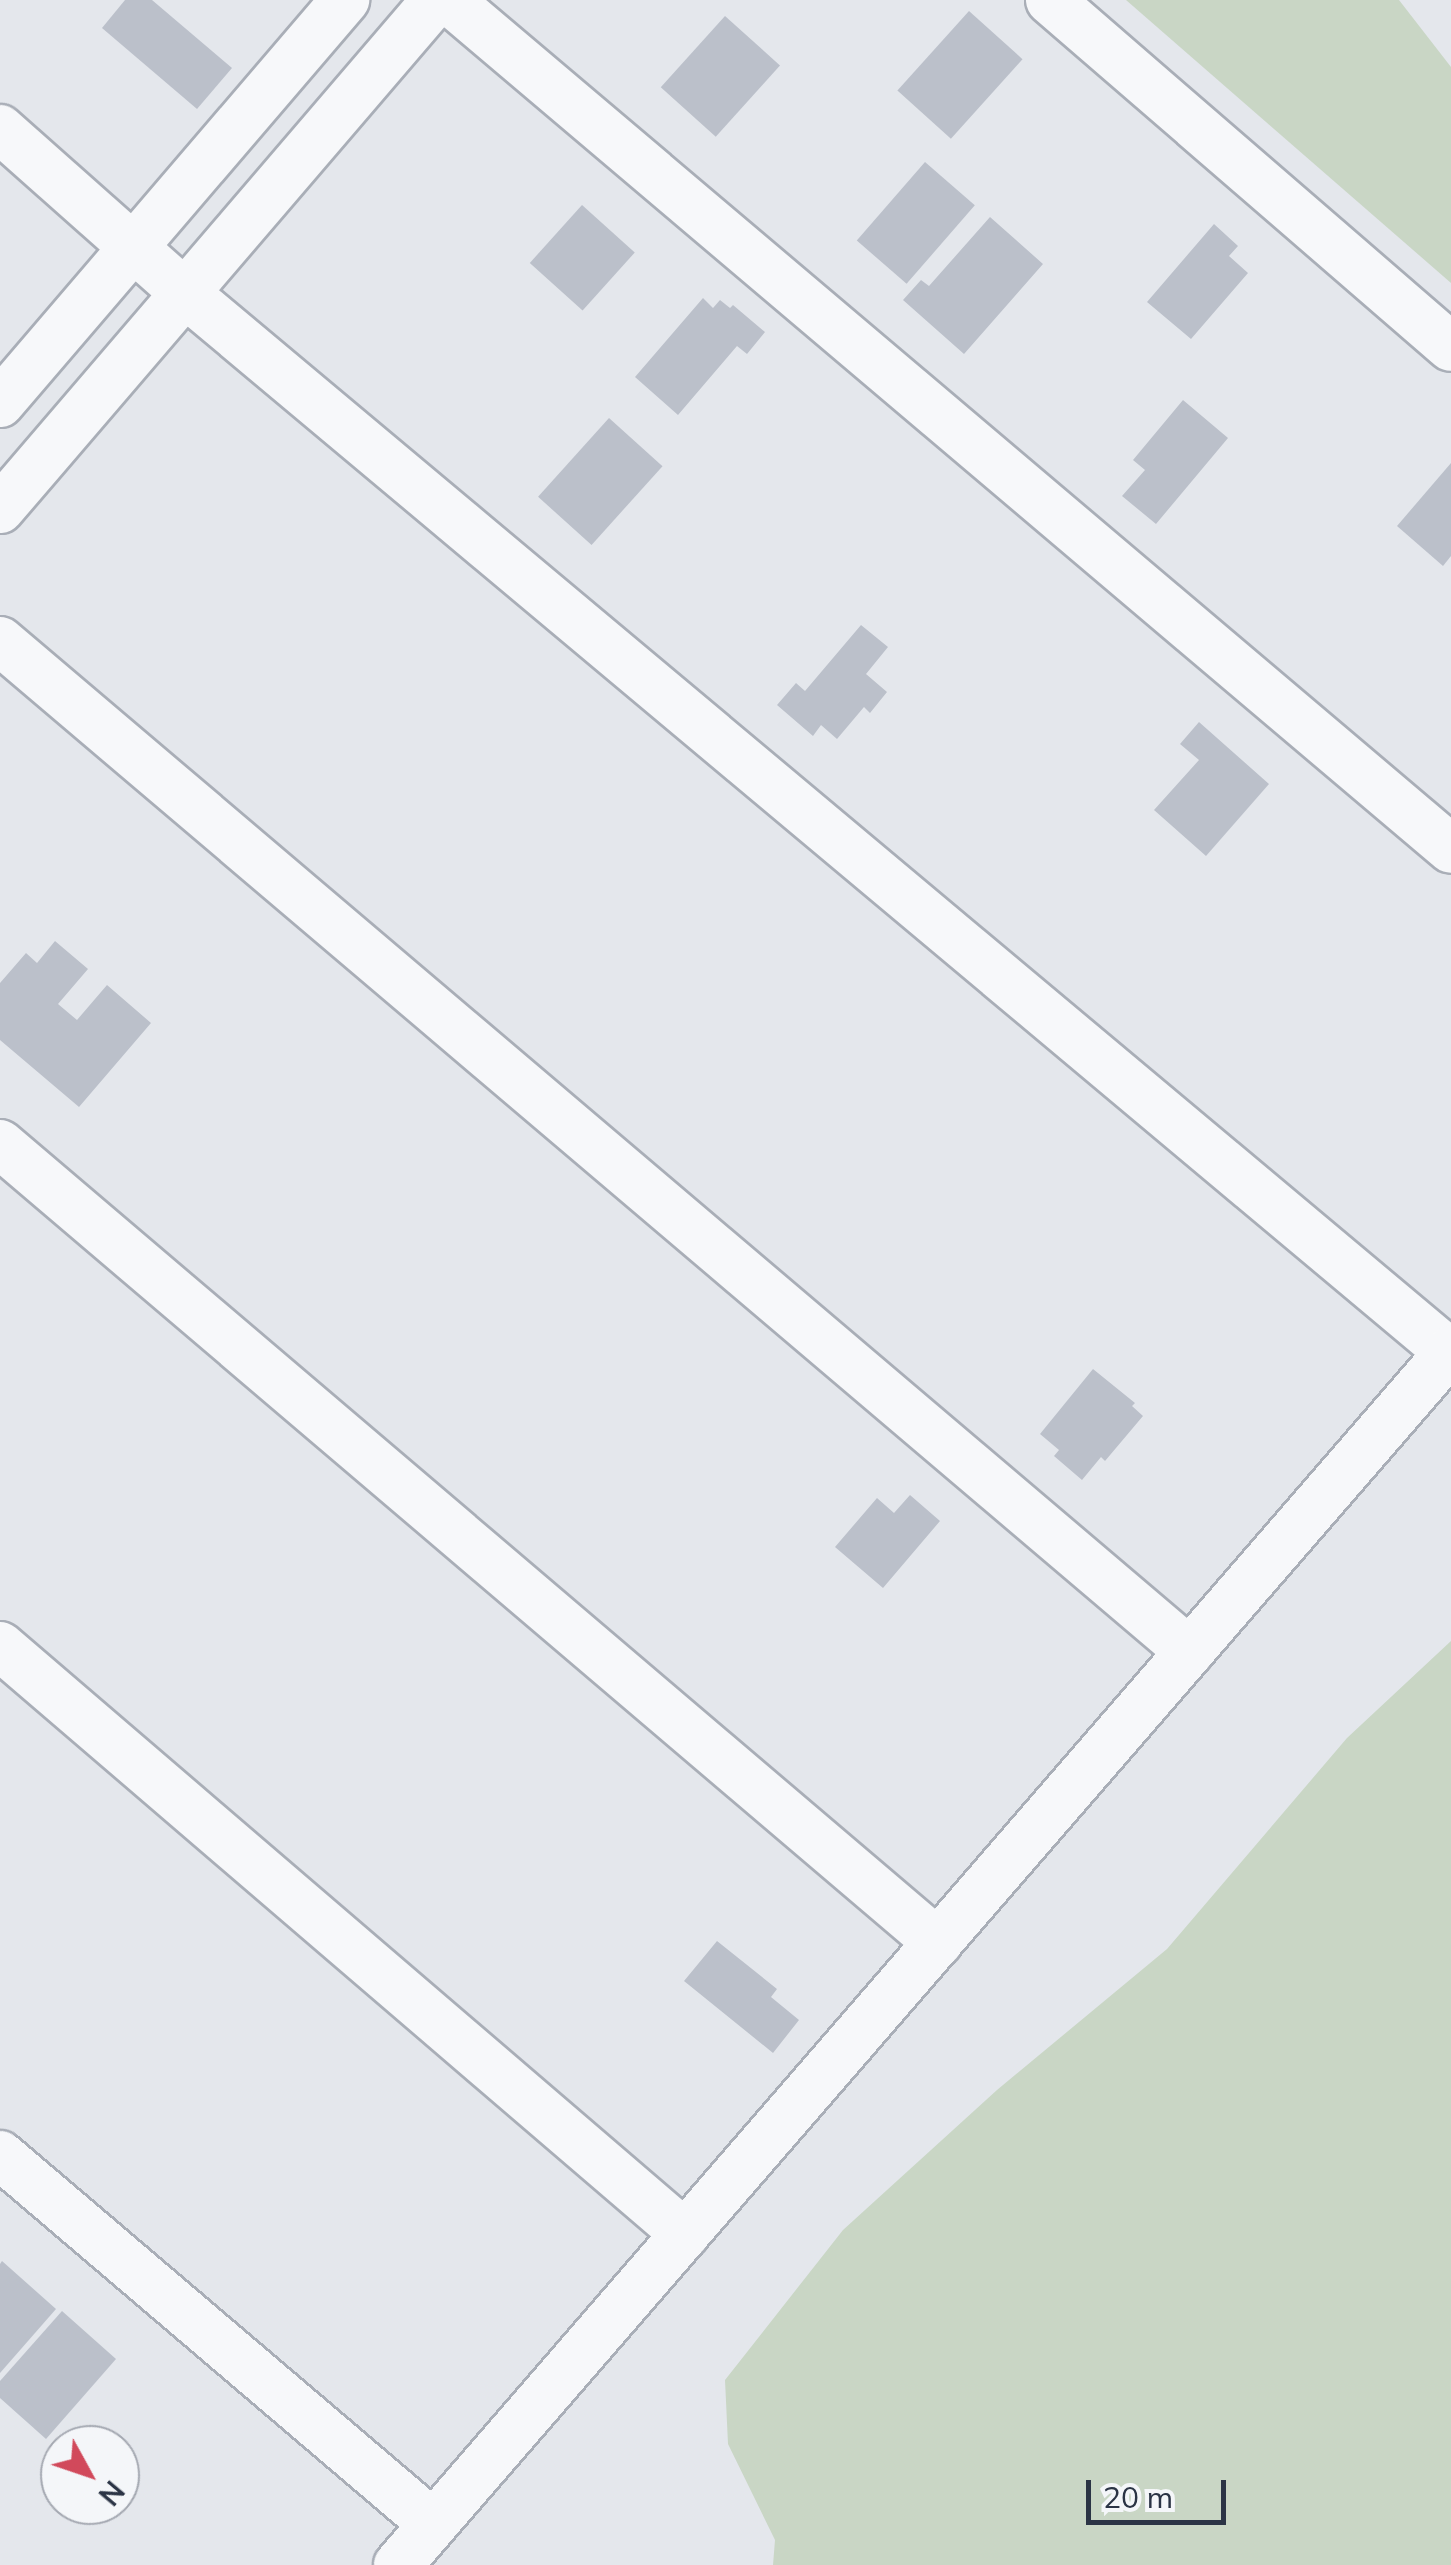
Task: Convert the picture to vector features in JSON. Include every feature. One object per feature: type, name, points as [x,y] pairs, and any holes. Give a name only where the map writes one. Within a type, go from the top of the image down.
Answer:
[{"type":"street","points":[[0,402],[346,0]]},
{"type":"street","points":[[0,509],[436,0]]},
{"type":"street","points":[[449,0],[1451,849]]},
{"type":"street","points":[[1050,0],[1451,347]]},
{"type":"street","points":[[0,129],[185,293],[1450,1351],[398,2565]]},
{"type":"street","points":[[0,641],[1190,1652]]},
{"type":"street","points":[[0,1144],[938,1942]]},
{"type":"street","points":[[0,1646],[685,2234]]},
{"type":"street","points":[[0,2154],[433,2524]]},
{"type":"green space","points":[[1126,0],[1399,0],[1451,67],[1451,283]]},
{"type":"green space","points":[[1451,1641],[1451,2565],[773,2565],[775,2540],[728,2444],[725,2380],[843,2230],[997,2090],[1167,1949],[1347,1738]]},
{"type":"building","points":[[125,0],[152,0],[232,68],[197,109],[102,28]]},
{"type":"building","points":[[969,11],[1023,59],[951,139],[897,91]]},
{"type":"building","points":[[725,16],[780,66],[716,137],[661,87]]},
{"type":"building","points":[[925,162],[975,205],[907,284],[857,240]]},
{"type":"building","points":[[582,205],[635,253],[583,310],[530,263]]},
{"type":"building","points":[[990,217],[1043,264],[964,354],[903,300],[921,280],[929,286]]},
{"type":"building","points":[[1214,224],[1238,246],[1229,256],[1248,273],[1191,339],[1147,302]]},
{"type":"building","points":[[703,298],[713,308],[720,300],[730,308],[733,305],[765,332],[747,354],[737,346],[678,415],[635,377]]},
{"type":"building","points":[[1183,400],[1228,438],[1156,524],[1122,496],[1145,470],[1133,460]]},
{"type":"building","points":[[609,418],[663,466],[592,545],[538,497]]},
{"type":"building","points":[[1451,463],[1451,556],[1443,566],[1397,526]]},
{"type":"building","points":[[861,625],[888,647],[866,674],[887,692],[870,713],[864,707],[837,739],[821,725],[813,736],[777,705],[796,683],[805,691]]},
{"type":"building","points":[[1199,722],[1269,784],[1206,856],[1154,810],[1199,760],[1180,744]]},
{"type":"building","points":[[55,941],[88,969],[58,1004],[77,1020],[107,985],[151,1023],[79,1107],[0,1040],[0,983],[26,953],[37,963]]},
{"type":"building","points":[[1093,1369],[1135,1403],[1132,1406],[1143,1416],[1105,1461],[1101,1457],[1082,1480],[1054,1456],[1059,1450],[1040,1434]]},
{"type":"building","points":[[910,1495],[940,1521],[883,1588],[835,1547],[877,1498],[894,1513]]},
{"type":"building","points":[[717,1941],[777,1989],[771,1997],[799,2020],[773,2053],[684,1981]]},
{"type":"building","points":[[2,2261],[56,2309],[0,2373],[0,2264]]},
{"type":"building","points":[[62,2311],[116,2359],[58,2425],[40,2425],[40,2434],[0,2398],[0,2381]]}]
